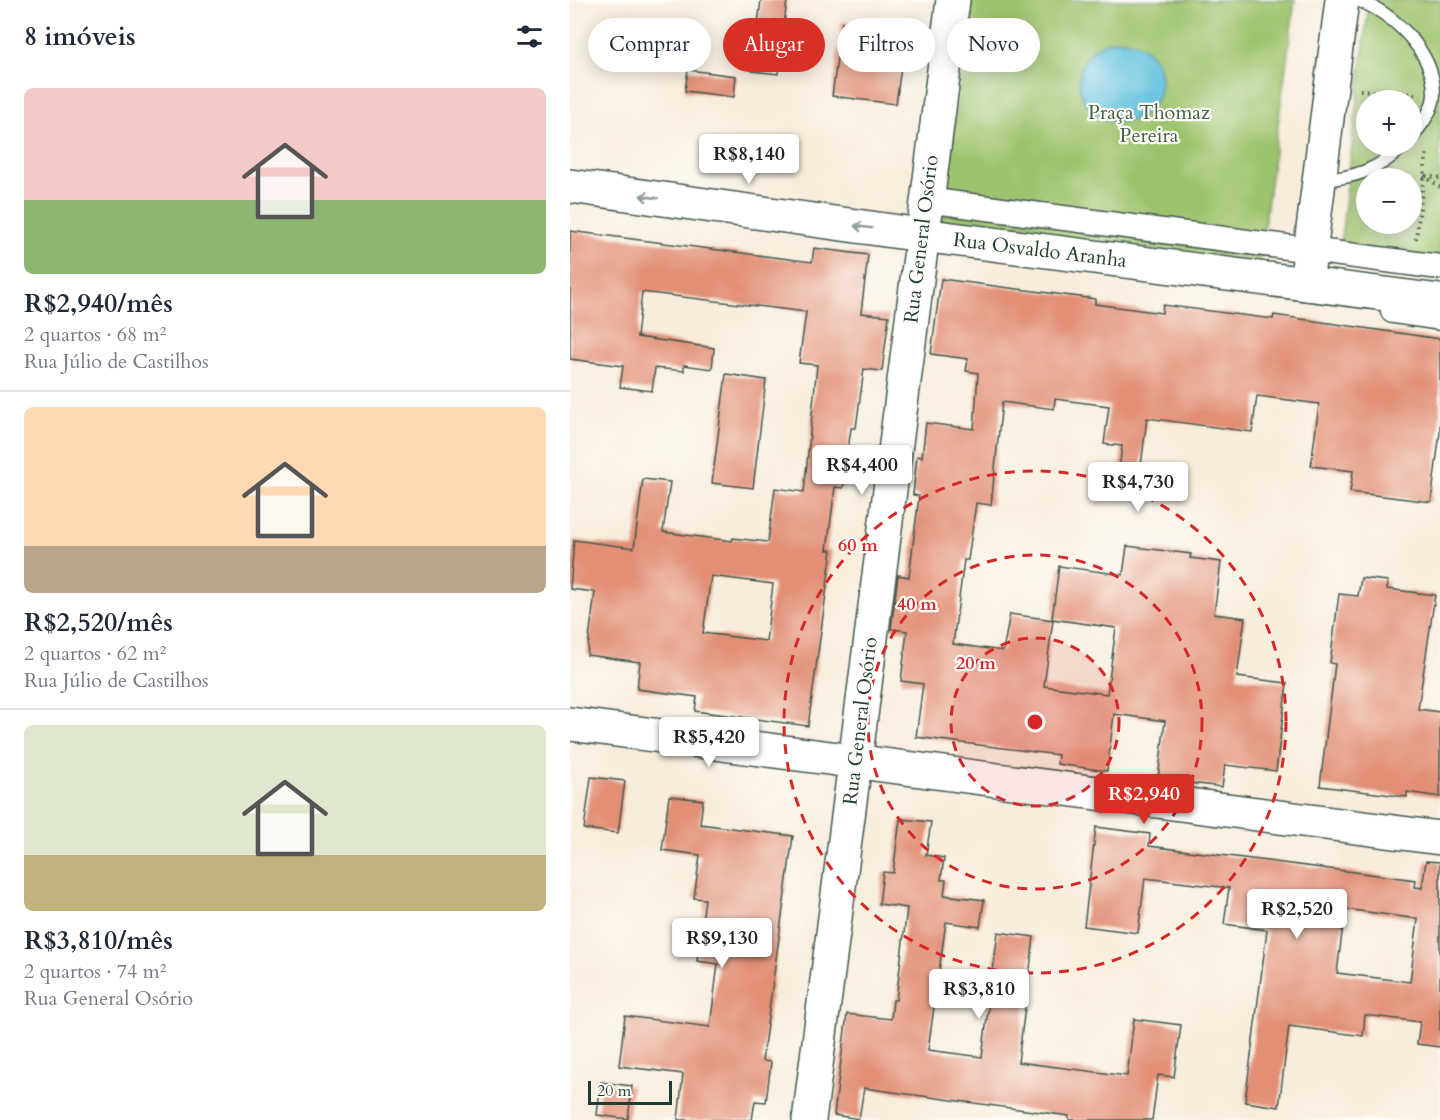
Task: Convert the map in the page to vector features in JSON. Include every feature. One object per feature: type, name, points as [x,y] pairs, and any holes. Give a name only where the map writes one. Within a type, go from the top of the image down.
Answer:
[{"type":"main road","name":"Rua General Osório","points":[[809,1120],[953,0]]},
{"type":"main road","points":[[1306,284],[1342,0]]},
{"type":"main road","name":"Rua Osvaldo Aranha","points":[[570,186],[921,242],[1440,301]]},
{"type":"main road","points":[[570,724],[1440,838]]},
{"type":"street","points":[[926,200],[1310,252],[1440,267]]},
{"type":"street","points":[[921,242],[1440,318]]},
{"type":"lane","points":[[1356,0],[1385,15],[1408,36],[1428,67],[1434,96],[1422,124]]},
{"type":"lane","points":[[1319,180],[1359,175],[1386,162],[1393,156]]},
{"type":"path","points":[[1331,87],[1434,96]]},
{"type":"path","points":[[1414,264],[1428,143]]},
{"type":"path","points":[[1423,175],[1440,178]]},
{"type":"path","points":[[1423,175],[1440,187]]},
{"type":"green space","name":"Praça Thomaz Pereira","points":[[971,0],[1295,0],[1259,265],[941,221],[961,72],[1040,72],[1040,18],[969,18]]},
{"type":"green space","points":[[1369,0],[1440,0],[1440,260],[1340,248],[1356,111],[1356,156],[1422,156],[1422,90],[1358,90]]},
{"type":"water","points":[[1120,40],[1136,43],[1149,52],[1158,65],[1161,81],[1158,97],[1149,110],[1136,119],[1120,122],[1104,119],[1091,110],[1082,97],[1079,81],[1082,65],[1091,52],[1104,43]]},
{"type":"building","points":[[761,0],[787,0],[785,18],[759,18]]},
{"type":"building","points":[[837,59],[837,72],[900,72],[896,104],[832,96]]},
{"type":"building","points":[[688,72],[736,76],[734,97],[685,91]]},
{"type":"building","points":[[570,231],[812,262],[814,248],[868,255],[861,313],[889,316],[882,371],[864,369],[856,428],[851,428],[843,488],[835,487],[827,550],[832,550],[808,726],[695,711],[697,697],[637,689],[640,662],[587,655],[595,592],[570,589],[574,540],[634,548],[643,479],[670,482],[663,532],[732,541],[733,538],[768,542],[775,488],[804,492],[817,365],[799,363],[806,312],[642,292],[637,337],[714,348],[712,369],[684,365],[684,371],[655,368],[652,391],[620,387],[623,366],[570,359]],"holes":[[[711,576],[773,584],[766,641],[703,633]]]},
{"type":"building","points":[[941,279],[1095,299],[1095,304],[1162,313],[1163,305],[1273,319],[1274,315],[1440,339],[1440,432],[1431,502],[1350,492],[1353,471],[1311,466],[1319,404],[1257,396],[1252,432],[1147,418],[1140,474],[1119,471],[1122,446],[1104,444],[1109,406],[1055,399],[1054,409],[1002,402],[991,505],[976,503],[968,560],[964,560],[953,644],[1003,651],[1010,614],[1053,620],[1044,686],[1107,694],[1116,628],[1052,619],[1059,566],[1123,575],[1127,546],[1191,554],[1190,558],[1221,562],[1214,614],[1245,618],[1237,677],[1287,683],[1276,771],[1225,765],[1222,787],[1158,779],[1165,721],[1114,714],[1107,771],[1057,764],[1058,755],[916,737],[923,684],[901,681],[907,631],[891,629],[898,575],[909,577],[919,496],[913,495],[917,456],[922,457],[926,423],[974,429],[978,373],[966,371],[968,359],[931,354]]},
{"type":"building","points":[[726,374],[766,380],[753,488],[712,483]]},
{"type":"building","points":[[1361,578],[1388,581],[1387,589],[1435,595],[1418,709],[1440,712],[1440,797],[1407,792],[1407,797],[1320,786],[1335,664],[1330,663],[1339,594],[1358,596]]},
{"type":"building","points":[[591,777],[625,781],[618,833],[584,829]]},
{"type":"building","points":[[669,796],[703,800],[700,824],[793,836],[762,1061],[771,1062],[766,1102],[755,1101],[752,1120],[678,1120],[683,1074],[619,1066],[625,1016],[710,1027],[718,964],[697,961],[705,899],[694,898],[700,855],[662,850]]},
{"type":"building","points":[[900,819],[931,822],[926,855],[944,858],[941,880],[946,880],[944,895],[984,900],[980,927],[946,922],[928,1050],[982,1057],[998,932],[1034,937],[1018,1062],[1127,1076],[1134,1019],[1181,1025],[1174,1077],[1158,1075],[1152,1120],[1069,1120],[1069,1116],[864,1088],[859,1119],[834,1115],[847,1014],[891,1019],[893,1000],[896,1000],[907,908],[879,904],[883,872],[893,873]]},
{"type":"building","points":[[1096,827],[1150,834],[1149,846],[1416,880],[1415,887],[1422,888],[1426,861],[1440,862],[1440,1047],[1417,1044],[1420,1022],[1365,1015],[1363,1036],[1289,1026],[1279,1107],[1245,1102],[1267,930],[1224,924],[1229,888],[1145,878],[1138,933],[1084,926]],"holes":[[[1345,909],[1418,919],[1410,982],[1337,973]]]},
{"type":"building","points":[[601,1082],[632,1086],[628,1119],[597,1115]]}]
